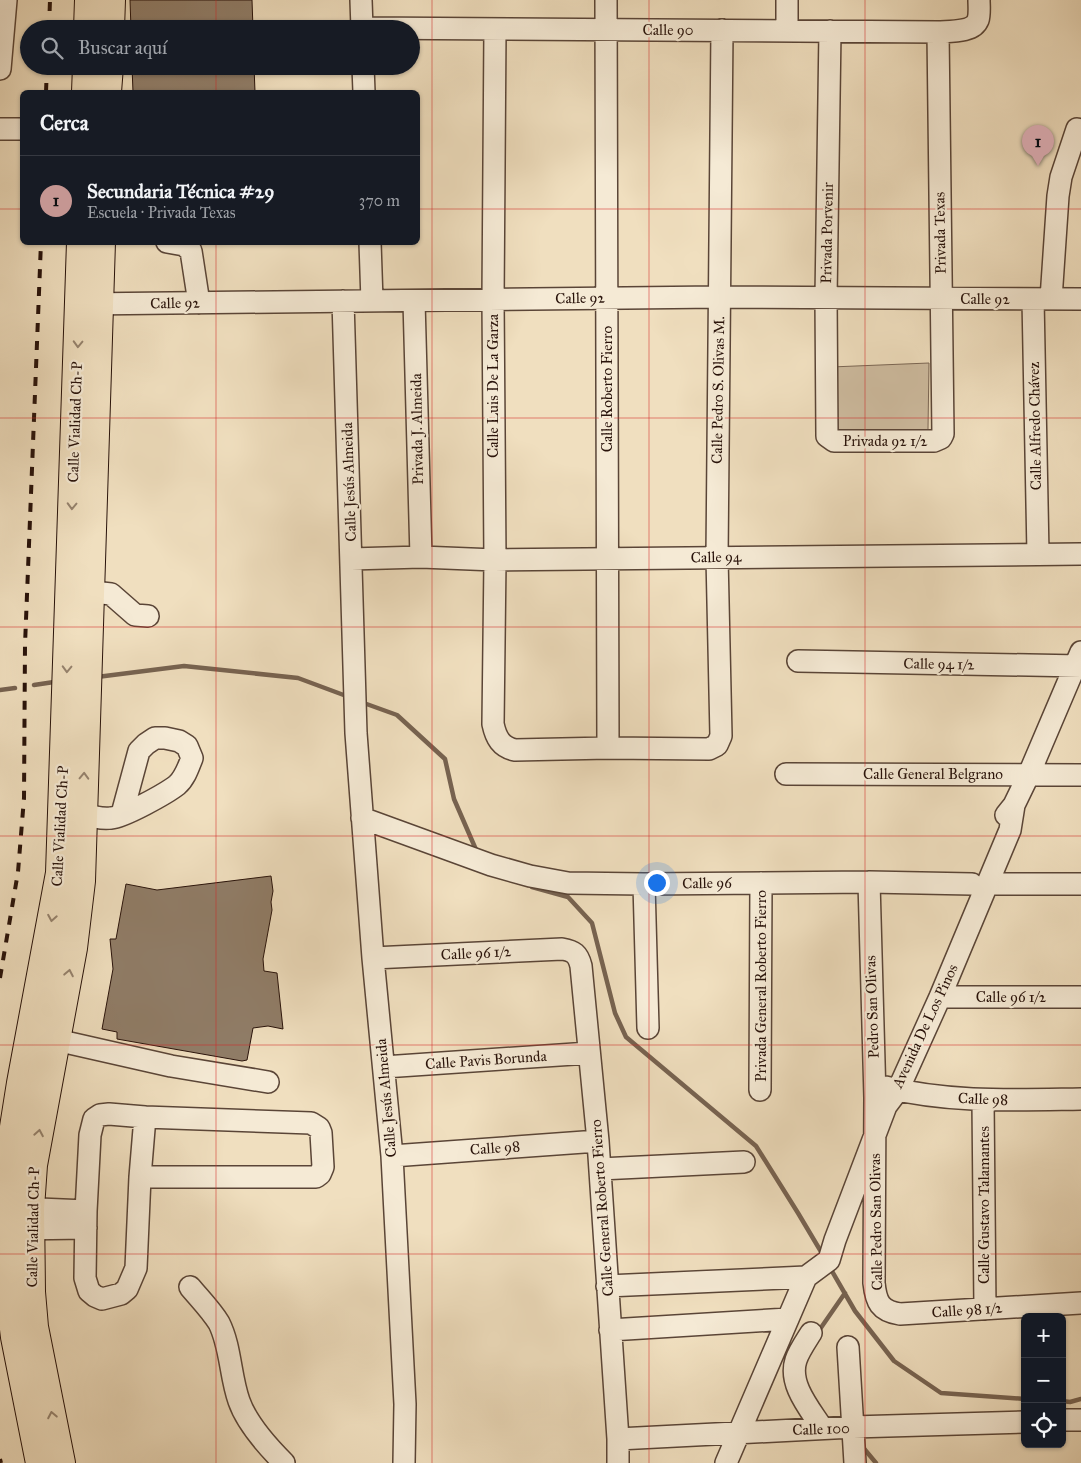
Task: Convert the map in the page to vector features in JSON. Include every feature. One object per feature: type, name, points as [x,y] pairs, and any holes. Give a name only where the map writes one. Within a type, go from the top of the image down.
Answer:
[{"type":"main road","points":[[88,20],[89,0]]},
{"type":"main road","points":[[110,20],[111,0]]},
{"type":"main road","points":[[86,75],[86,90]]},
{"type":"main road","points":[[107,90],[108,75]]},
{"type":"main road","name":"Calle Vialidad Ch-P","points":[[81,245],[89,304]]},
{"type":"main road","name":"Calle Vialidad Ch-P","points":[[40,1463],[16,1338],[7,1255],[19,1219],[33,1165],[43,1037],[73,948],[81,881],[73,811],[89,304],[100,245]]},
{"type":"main road","name":"Calle Vialidad Ch-P","points":[[19,1219],[31,1292],[34,1327],[61,1463]]},
{"type":"street","points":[[0,69],[6,0]]},
{"type":"street","points":[[361,0],[362,20]]},
{"type":"street","name":"Calle Roberto Fierro","points":[[606,0],[608,748]]},
{"type":"street","points":[[787,0],[787,30]]},
{"type":"street","name":"Calle 90","points":[[420,28],[938,32],[962,30],[974,26],[978,21],[979,0]]},
{"type":"street","name":"Calle Luis De La Garza","points":[[495,29],[493,300],[495,560],[493,724],[500,742],[507,748],[516,750],[608,748]]},
{"type":"street","name":"Calle Pedro S. Olivas M.","points":[[608,748],[714,747],[717,745],[720,736],[717,557],[722,30]]},
{"type":"street","name":"Privada Porvenir","points":[[827,436],[826,298],[830,31]]},
{"type":"street","name":"Privada Texas","points":[[938,32],[944,434]]},
{"type":"street","points":[[363,75],[364,90]]},
{"type":"street","points":[[0,130],[20,129]]},
{"type":"street","name":"Calle Alfredo Chávez","points":[[1038,554],[1042,299],[1058,196],[1077,129]]},
{"type":"street","points":[[184,245],[190,251],[199,303]]},
{"type":"street","points":[[370,245],[372,301]]},
{"type":"street","name":"Calle 92","points":[[89,304],[719,297],[1081,299]]},
{"type":"street","name":"Privada J. Almeida","points":[[414,301],[420,557]]},
{"type":"street","name":"Calle Jesús Almeida","points":[[343,302],[356,733],[373,958],[392,1156],[404,1366],[404,1463]]},
{"type":"street","name":"Privada 92 1/2","points":[[827,436],[834,441],[934,441],[941,438],[944,434]]},
{"type":"street","name":"Calle 94","points":[[351,559],[420,557],[495,560],[1081,554]]},
{"type":"street","points":[[80,590],[112,594],[134,615],[148,616]]},
{"type":"street","name":"Calle 94 1/2","points":[[798,661],[1079,661]]},
{"type":"street","name":"Avenida De Los Pinos","points":[[886,1092],[980,884],[1010,830],[1014,805],[1079,661]]},
{"type":"street","name":"Calle General Belgrano","points":[[786,774],[1081,775]]},
{"type":"street","points":[[73,811],[112,818],[122,814]]},
{"type":"street","name":"Calle 96","points":[[362,818],[491,865],[530,876],[568,883],[869,882],[1081,884]]},
{"type":"street","name":"Pedro San Olivas","points":[[869,882],[886,1092],[875,1132]]},
{"type":"street","name":"Privada General Roberto Fierro","points":[[760,1090],[761,883]]},
{"type":"street","points":[[644,884],[648,1028]]},
{"type":"street","name":"Avenida De Los Pinos","points":[[886,1092],[940,997],[980,884]]},
{"type":"street","name":"Calle 96 1/2","points":[[373,958],[562,949],[578,955]]},
{"type":"street","name":"Calle General Roberto Fierro","points":[[578,955],[581,966],[598,1141],[618,1463]]},
{"type":"street","name":"Calle 96 1/2","points":[[940,997],[1081,997]]},
{"type":"street","points":[[43,1037],[171,1066],[268,1082]]},
{"type":"street","name":"Calle Pavis Borunda","points":[[384,1067],[589,1053]]},
{"type":"street","name":"Calle 98","points":[[886,1092],[983,1101],[1081,1099]]},
{"type":"street","name":"Calle Gustavo Talamantes","points":[[983,1101],[985,1309]]},
{"type":"street","points":[[140,1177],[316,1177],[320,1174],[323,1167],[321,1133],[319,1128],[311,1123],[100,1115],[94,1119],[91,1125],[90,1135],[85,1278],[89,1291],[95,1296],[102,1298],[121,1294],[127,1289],[136,1268],[140,1177],[145,1117]]},
{"type":"street","points":[[726,1463],[806,1277],[829,1260],[875,1132]]},
{"type":"street","name":"Calle Pedro San Olivas","points":[[875,1132],[874,1284],[879,1303],[883,1309]]},
{"type":"street","name":"Calle 98","points":[[392,1156],[598,1141]]},
{"type":"street","points":[[600,1169],[744,1162]]},
{"type":"street","points":[[19,1219],[86,1219]]},
{"type":"street","points":[[607,1286],[806,1277]]},
{"type":"street","points":[[190,1287],[209,1308],[219,1324],[226,1341],[240,1402],[246,1415],[284,1463]]},
{"type":"street","name":"Calle 98 1/2","points":[[883,1309],[900,1314],[1081,1303]]},
{"type":"street","points":[[610,1330],[788,1319]]},
{"type":"street","points":[[811,1333],[796,1358],[794,1376],[801,1393],[822,1428]]},
{"type":"street","points":[[848,1347],[854,1444],[870,1463]]},
{"type":"street","points":[[1066,1420],[1081,1420]]},
{"type":"street","name":"Calle 100","points":[[618,1439],[822,1428],[854,1444],[1021,1423]]},
{"type":"shaded area","points":[[929,363],[928,429],[926,433],[832,435],[831,367]]},
{"type":"building","points":[[130,0],[252,0],[253,20],[131,20]]},
{"type":"building","points":[[132,75],[254,75],[255,90],[133,90]]},
{"type":"building","points":[[271,876],[273,891],[272,910],[263,959],[264,971],[277,973],[283,1029],[268,1026],[253,1028],[247,1060],[242,1061],[117,1039],[117,1032],[102,1029],[113,969],[110,939],[116,939],[126,884],[157,890]]},
{"type":"waterway","points":[[97,677],[184,666],[298,678],[349,697]]},
{"type":"waterway","points":[[34,685],[54,682]]},
{"type":"waterway","points":[[0,690],[15,688]]},
{"type":"waterway","points":[[361,702],[397,715],[445,759],[454,799],[477,852]]},
{"type":"waterway","points":[[532,887],[568,897],[592,923],[615,1013],[626,1037],[756,1146],[823,1255]]},
{"type":"waterway","points":[[829,1266],[855,1311],[894,1361],[941,1393],[1021,1399]]},
{"type":"waterway","points":[[818,1332],[845,1293]]},
{"type":"waterway","points":[[1066,1402],[1081,1399]]},
{"type":"waterway","points":[[861,1445],[876,1463]]},
{"type":"railway","points":[[49,20],[50,0]]},
{"type":"railway","points":[[46,90],[47,75]]},
{"type":"railway","points":[[0,978],[18,872],[24,798],[25,645],[41,245]]},
{"type":"railway","points":[[0,1459],[1,1463]]},
{"type":"place","name":"Secundaria Técnica #29","points":[[1038,166]]}]
